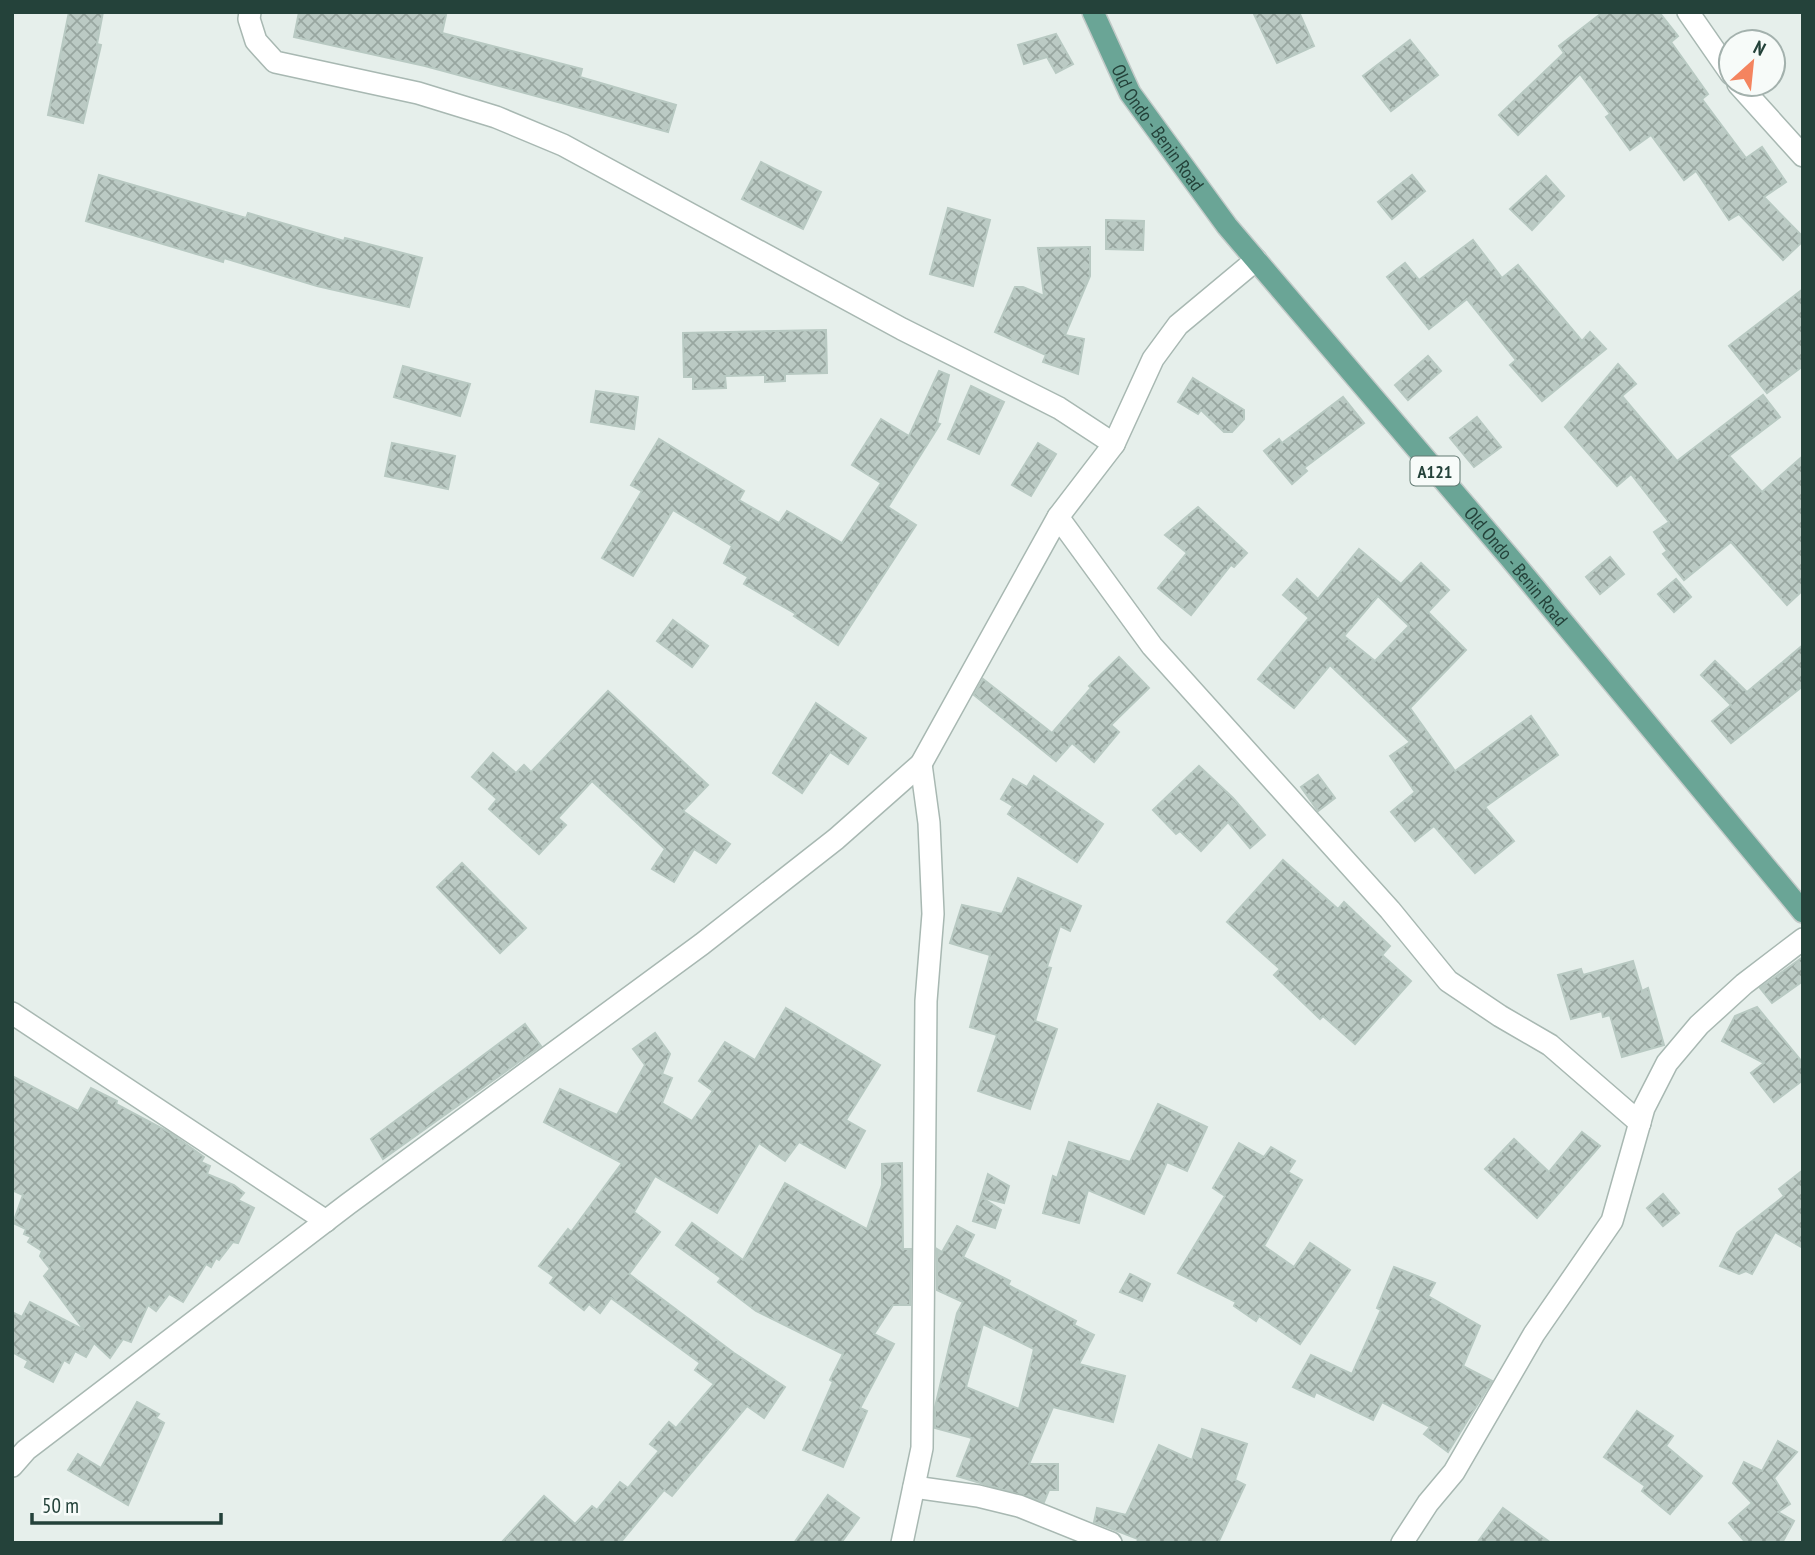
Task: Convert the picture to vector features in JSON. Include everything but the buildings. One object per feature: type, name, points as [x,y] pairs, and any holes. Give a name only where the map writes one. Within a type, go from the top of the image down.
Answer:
[{"type":"main road","name":"Old Ondo - Benin Road","points":[[1093,12],[1130,93],[1227,226],[1510,558],[1803,912]]},
{"type":"street","points":[[250,12],[256,41],[275,62],[418,93],[496,117],[563,145],[902,329],[1059,408],[1114,444]]},
{"type":"street","points":[[1688,12],[1717,54]]},
{"type":"street","points":[[1751,98],[1803,156]]},
{"type":"street","points":[[12,1466],[26,1450],[326,1221],[702,944],[836,839],[921,764],[1058,517],[1114,444],[1153,359],[1178,325],[1256,260]]},
{"type":"street","points":[[1058,517],[1152,646],[1390,910],[1448,981],[1550,1045],[1640,1123]]},
{"type":"street","points":[[902,1543],[922,1448],[926,1001],[933,914],[929,823],[921,764]]},
{"type":"street","points":[[1402,1543],[1428,1503],[1454,1472],[1534,1334],[1612,1221],[1644,1108],[1667,1063],[1699,1026],[1744,984],[1803,939]]},
{"type":"street","points":[[12,1013],[326,1221]]},
{"type":"street","points":[[914,1487],[978,1496],[1019,1506],[1111,1543]]}]
